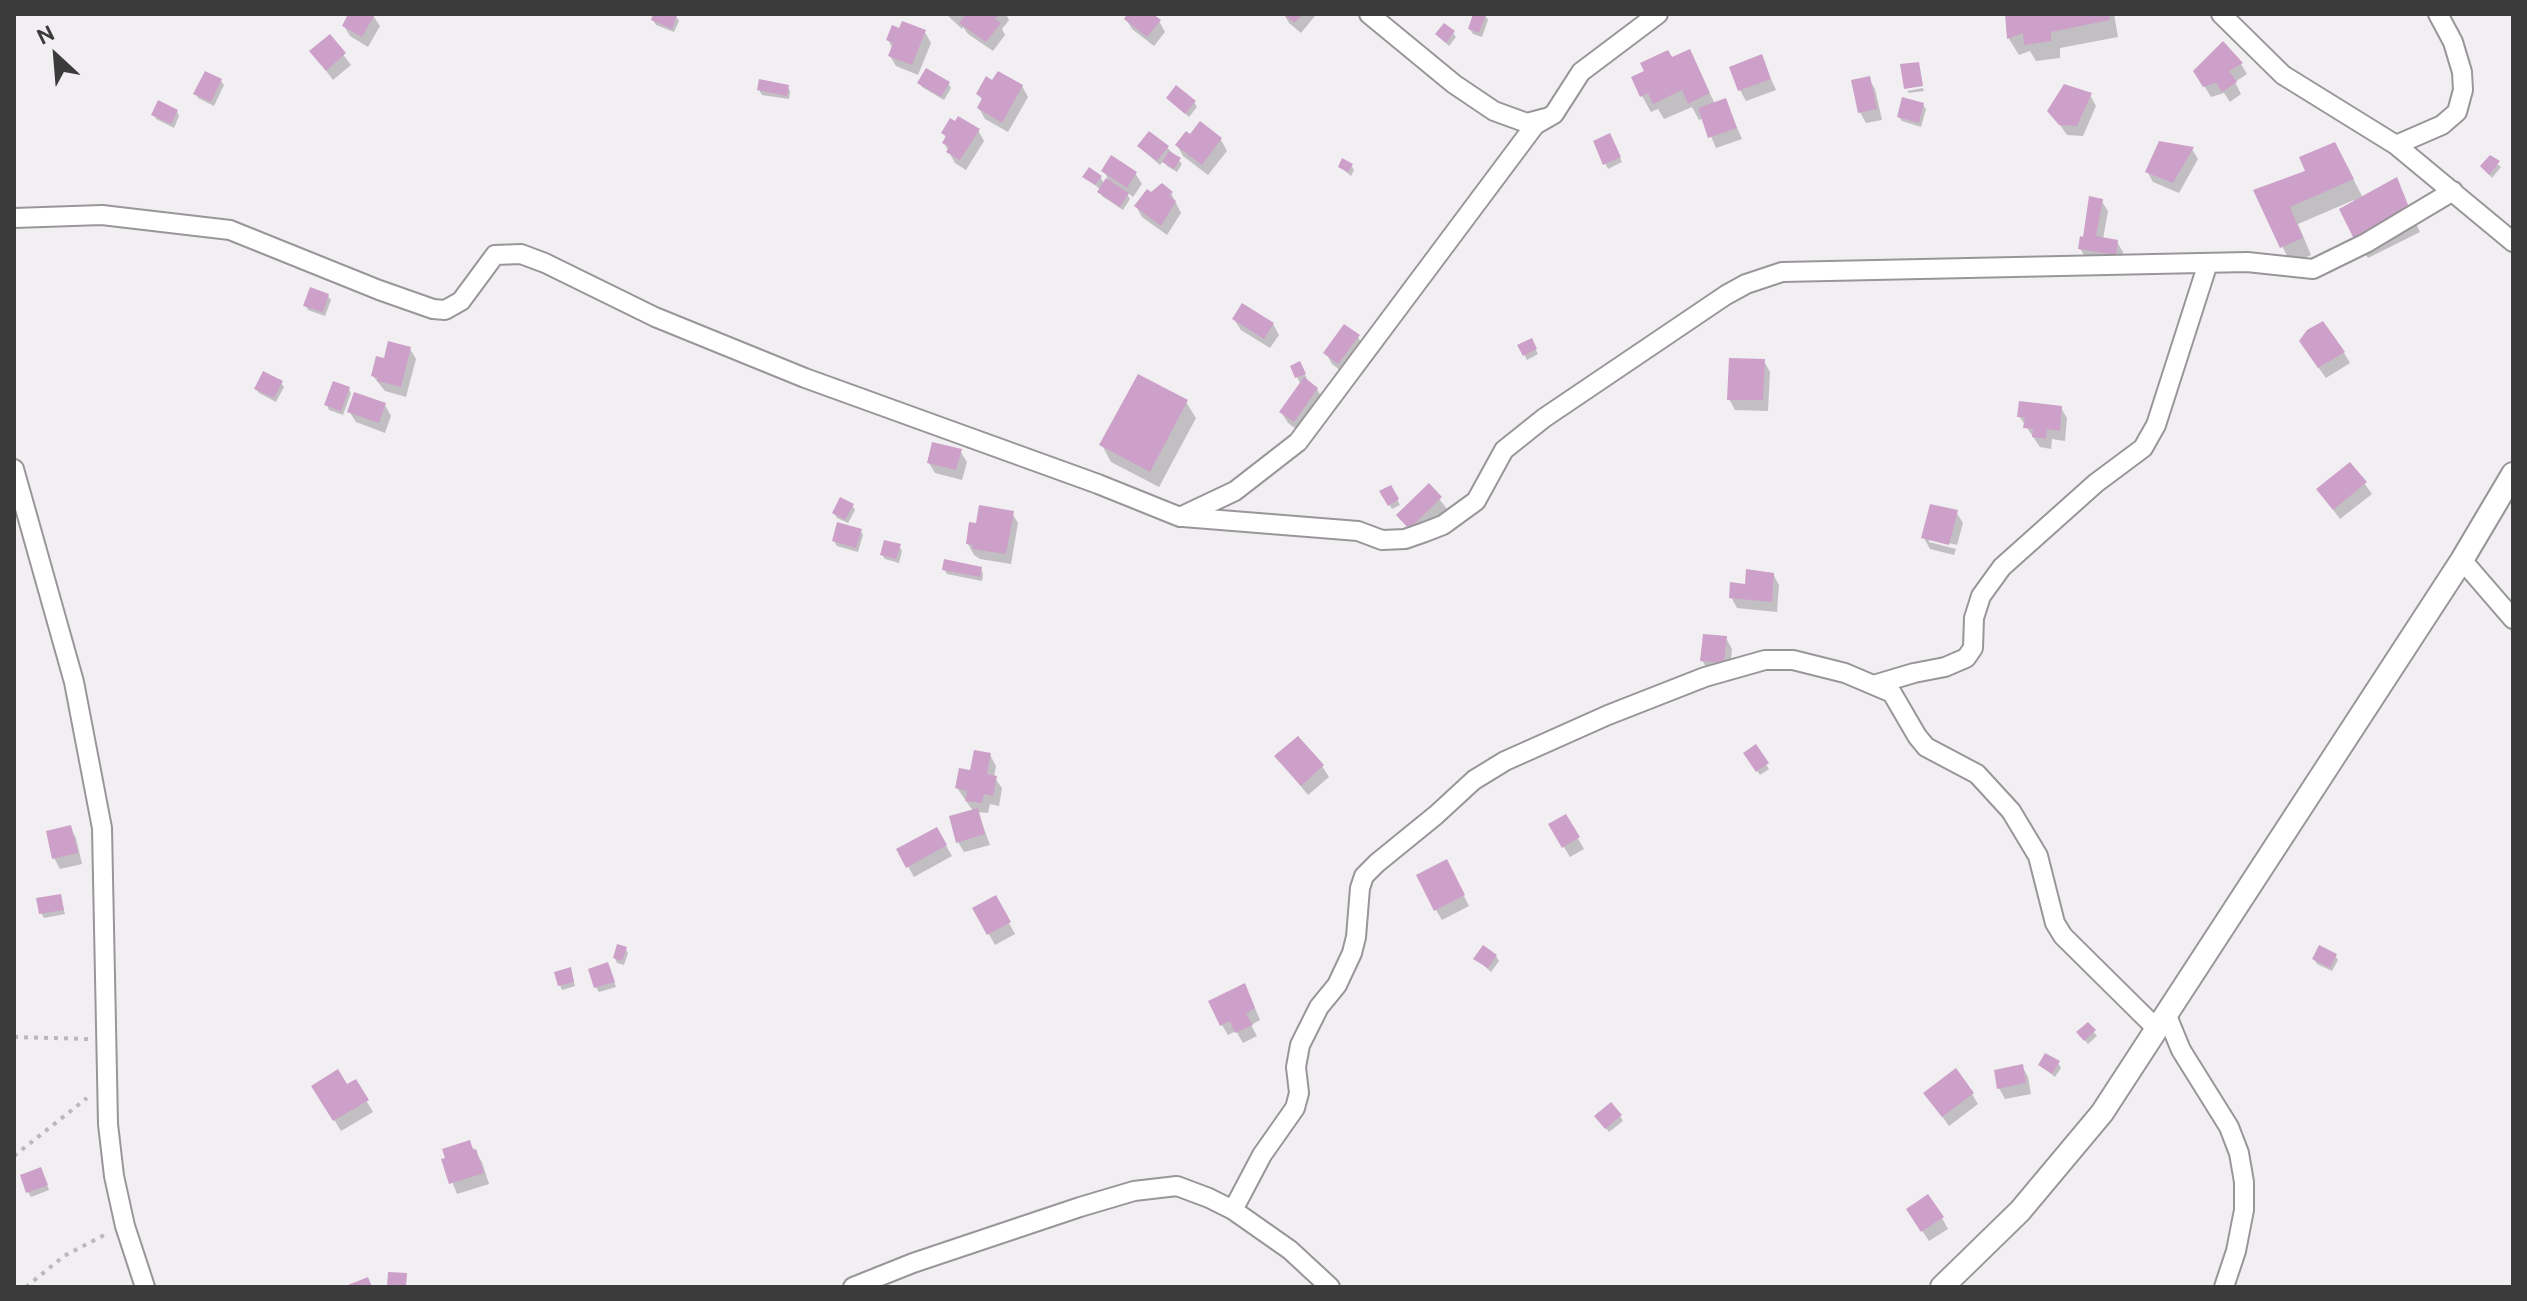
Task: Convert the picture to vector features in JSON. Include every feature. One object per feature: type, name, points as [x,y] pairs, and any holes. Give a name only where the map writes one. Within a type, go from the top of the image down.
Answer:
[{"type":"street","points":[[1369,14],[1454,84],[1494,111],[1527,123],[1554,114]]},
{"type":"street","points":[[1180,517],[1235,491],[1298,442],[1535,125],[1554,114],[1581,72],[1658,14]]},
{"type":"street","points":[[2221,14],[2283,75],[2396,145],[2513,242]]},
{"type":"street","points":[[2396,145],[2442,125],[2457,112],[2463,90],[2462,72],[2453,42],[2438,14]]},
{"type":"street","points":[[14,218],[102,215],[230,230],[379,290],[433,309],[445,310],[461,301],[495,255],[521,254],[655,317],[805,378],[1098,484],[1180,517],[1358,531],[1382,540],[1405,539],[1443,525],[1476,501],[1504,450],[1544,418],[1726,295],[1746,284],[1782,272],[2247,262],[2313,269],[2366,243],[2453,191]]},
{"type":"street","points":[[1877,684],[1945,667],[1966,658],[1973,648],[1974,618],[1981,596],[2002,567],[2096,483],[2143,448],[2156,425],[2208,263]]},
{"type":"street","points":[[14,469],[74,682],[102,828],[107,1082],[114,1176],[125,1226],[145,1287]]},
{"type":"street","points":[[1942,1287],[2020,1211],[2102,1113],[2462,560],[2513,474]]},
{"type":"street","points":[[2462,560],[2513,619]]},
{"type":"street","points":[[1233,1210],[1262,1155],[1295,1108],[1299,1093],[1296,1067],[1300,1045],[1319,1007],[1337,985],[1352,953],[1357,904],[1364,876],[1377,863],[1474,780],[1534,747],[1705,677],[1765,660],[1793,660],[1845,673],[1877,684],[1892,693],[1926,747],[1977,774],[2024,828],[2038,856],[2055,923],[2063,936],[2162,1023],[2181,1050],[2229,1127],[2239,1153],[2244,1182],[2244,1210],[2236,1251],[2224,1287]]},
{"type":"street","points":[[853,1287],[1080,1207],[1146,1189],[1177,1186],[1233,1210],[1290,1250],[1330,1287]]},
{"type":"path","points":[[14,1037],[106,1040]]},
{"type":"path","points":[[14,1156],[107,1082]]},
{"type":"path","points":[[26,1287],[64,1256],[125,1226]]},
{"type":"building","points":[[348,14],[375,14],[362,37],[342,26]]},
{"type":"building","points":[[653,14],[677,15],[672,29],[651,20]]},
{"type":"building","points":[[966,14],[999,14],[995,19],[1001,23],[986,42],[959,23]]},
{"type":"building","points":[[1127,14],[1153,14],[1161,20],[1147,37],[1124,19]]},
{"type":"building","points":[[1283,14],[1303,14],[1294,23]]},
{"type":"building","points":[[1473,14],[1486,14],[1479,33],[1468,29]]},
{"type":"building","points":[[2005,14],[2109,14],[2110,20],[2051,32],[2051,41],[2024,45],[2023,33],[2007,39]]},
{"type":"building","points":[[902,21],[926,30],[912,65],[888,56],[893,43],[886,40],[892,25],[899,28]]},
{"type":"building","points":[[1444,23],[1455,31],[1446,43],[1435,34]]},
{"type":"building","points":[[330,34],[346,53],[326,71],[309,51]]},
{"type":"building","points":[[2223,41],[2243,63],[2229,71],[2237,82],[2222,92],[2216,83],[2203,87],[2193,71]]},
{"type":"building","points":[[1690,49],[1710,93],[1688,104],[1682,90],[1653,104],[1648,93],[1640,97],[1631,77],[1644,71],[1640,63],[1668,50],[1672,57]]},
{"type":"building","points":[[1762,54],[1771,79],[1738,91],[1729,67]]},
{"type":"building","points":[[1919,62],[1923,86],[1904,89],[1900,64]]},
{"type":"building","points":[[926,68],[950,82],[941,97],[917,83]]},
{"type":"building","points":[[205,71],[222,79],[211,102],[193,94]]},
{"type":"building","points":[[998,71],[1023,85],[1002,123],[977,108],[982,98],[976,94],[986,76],[992,80]]},
{"type":"building","points":[[1870,76],[1877,109],[1858,113],[1851,80]]},
{"type":"building","points":[[759,79],[789,85],[787,96],[757,90]]},
{"type":"building","points":[[2064,84],[2092,93],[2077,126],[2059,125],[2047,111]]},
{"type":"building","points":[[1176,85],[1196,101],[1185,114],[1166,98]]},
{"type":"building","points":[[1902,97],[1924,103],[1919,123],[1897,117]]},
{"type":"building","points":[[1726,98],[1737,128],[1708,138],[1698,108]]},
{"type":"building","points":[[158,100],[178,110],[171,124],[151,115]]},
{"type":"building","points":[[958,116],[980,129],[960,160],[946,152],[949,147],[942,143],[946,136],[941,133],[950,118],[955,121]]},
{"type":"building","points":[[1200,121],[1222,138],[1202,165],[1175,145],[1186,131],[1190,134]]},
{"type":"building","points":[[1149,131],[1169,146],[1157,161],[1137,146]]},
{"type":"building","points":[[1610,133],[1621,157],[1603,165],[1593,141]]},
{"type":"building","points":[[2159,141],[2194,147],[2173,183],[2145,172]]},
{"type":"building","points":[[2335,142],[2354,179],[2290,207],[2303,238],[2280,248],[2253,190],[2305,171],[2299,157]]},
{"type":"building","points":[[1169,151],[1181,158],[1174,169],[1162,162]]},
{"type":"building","points":[[1111,155],[1137,172],[1127,188],[1101,171]]},
{"type":"building","points":[[2490,155],[2500,161],[2489,175],[2480,166]]},
{"type":"building","points":[[1342,158],[1353,164],[1348,172],[1338,167]]},
{"type":"building","points":[[1089,167],[1102,176],[1095,185],[1082,177]]},
{"type":"building","points":[[2397,177],[2412,215],[2356,243],[2339,209]]},
{"type":"building","points":[[1106,178],[1129,193],[1120,207],[1097,192]]},
{"type":"building","points":[[1162,183],[1173,192],[1169,196],[1176,201],[1161,226],[1134,206],[1147,189],[1151,192]]},
{"type":"building","points":[[2089,196],[2103,199],[2096,236],[2118,240],[2116,255],[2078,249],[2080,236],[2083,237]]},
{"type":"building","points":[[310,287],[329,294],[323,312],[303,306]]},
{"type":"building","points":[[1242,303],[1274,323],[1264,339],[1232,319]]},
{"type":"building","points":[[2323,321],[2345,352],[2318,368],[2299,341],[2307,330]]},
{"type":"building","points":[[1344,324],[1360,335],[1338,364],[1323,353]]},
{"type":"building","points":[[1532,338],[1537,349],[1523,356],[1517,345]]},
{"type":"building","points":[[388,341],[411,347],[401,387],[377,381],[378,378],[371,376],[376,356],[384,358]]},
{"type":"building","points":[[1729,358],[1765,359],[1763,400],[1727,400]]},
{"type":"building","points":[[1300,361],[1306,374],[1295,378],[1290,366]]},
{"type":"building","points":[[263,371],[283,381],[274,398],[254,389]]},
{"type":"building","points":[[1138,374],[1188,400],[1150,472],[1099,445]]},
{"type":"building","points":[[1304,377],[1318,388],[1294,422],[1279,412]]},
{"type":"building","points":[[333,381],[350,387],[341,411],[324,405]]},
{"type":"building","points":[[354,392],[386,403],[379,423],[347,412]]},
{"type":"building","points":[[2019,401],[2062,406],[2060,431],[2047,429],[2046,439],[2032,437],[2033,429],[2023,428],[2025,417],[2017,417]]},
{"type":"building","points":[[932,442],[962,449],[956,470],[927,463]]},
{"type":"building","points":[[2350,462],[2367,482],[2333,510],[2316,489]]},
{"type":"building","points":[[1429,483],[1442,497],[1409,529],[1396,515]]},
{"type":"building","points":[[1391,485],[1399,499],[1388,506],[1379,491]]},
{"type":"building","points":[[840,497],[854,504],[845,520],[832,513]]},
{"type":"building","points":[[1930,504],[1958,510],[1949,545],[1921,538]]},
{"type":"building","points":[[979,505],[1014,511],[1006,554],[972,549],[973,545],[966,544],[969,522],[976,523]]},
{"type":"building","points":[[837,522],[862,529],[856,548],[832,541]]},
{"type":"building","points":[[884,540],[901,544],[896,559],[880,555]]},
{"type":"building","points":[[944,559],[982,567],[980,577],[942,570]]},
{"type":"building","points":[[1746,569],[1774,573],[1772,602],[1729,598],[1730,582],[1745,584]]},
{"type":"building","points":[[1703,634],[1727,636],[1724,663],[1700,661]]},
{"type":"building","points":[[1298,736],[1324,765],[1301,786],[1274,756]]},
{"type":"building","points":[[1756,744],[1769,763],[1756,772],[1743,753]]},
{"type":"building","points":[[974,750],[991,753],[987,774],[997,776],[993,796],[984,794],[982,803],[965,801],[967,791],[955,788],[959,768],[970,770]]},
{"type":"building","points":[[978,808],[985,834],[956,843],[949,816]]},
{"type":"building","points":[[1566,814],[1580,837],[1562,848],[1548,824]]},
{"type":"building","points":[[71,825],[78,853],[52,859],[46,831]]},
{"type":"building","points":[[937,827],[947,845],[906,868],[896,849]]},
{"type":"building","points":[[1447,859],[1465,895],[1434,911],[1416,875]]},
{"type":"building","points":[[61,894],[64,910],[39,914],[36,898]]},
{"type":"building","points":[[996,895],[1011,922],[987,935],[972,908]]},
{"type":"building","points":[[617,944],[627,947],[622,961],[613,958]]},
{"type":"building","points":[[1483,945],[1497,955],[1488,968],[1473,959]]},
{"type":"building","points":[[2319,945],[2337,954],[2330,968],[2312,959]]},
{"type":"building","points":[[608,962],[615,982],[594,988],[588,969]]},
{"type":"building","points":[[571,967],[574,982],[558,986],[554,972]]},
{"type":"building","points":[[1245,983],[1255,1008],[1246,1014],[1253,1025],[1235,1033],[1230,1021],[1220,1026],[1208,1001]]},
{"type":"building","points":[[2088,1022],[2096,1030],[2084,1041],[2076,1032]]},
{"type":"building","points":[[2045,1053],[2060,1061],[2052,1074],[2038,1065]]},
{"type":"building","points":[[2023,1064],[2026,1083],[1997,1089],[1994,1070]]},
{"type":"building","points":[[1956,1068],[1974,1093],[1942,1117],[1923,1093]]},
{"type":"building","points":[[338,1069],[347,1084],[356,1079],[369,1100],[333,1121],[311,1086]]},
{"type":"building","points":[[1611,1102],[1622,1115],[1605,1129],[1594,1116]]},
{"type":"building","points":[[470,1140],[484,1173],[449,1184],[441,1159],[445,1158],[442,1149]]},
{"type":"building","points":[[41,1167],[48,1185],[26,1193],[20,1175]]},
{"type":"building","points":[[1928,1194],[1944,1217],[1921,1232],[1906,1209]]},
{"type":"building","points":[[388,1272],[407,1273],[406,1287],[387,1287]]},
{"type":"building","points":[[368,1277],[372,1287],[343,1287]]}]
